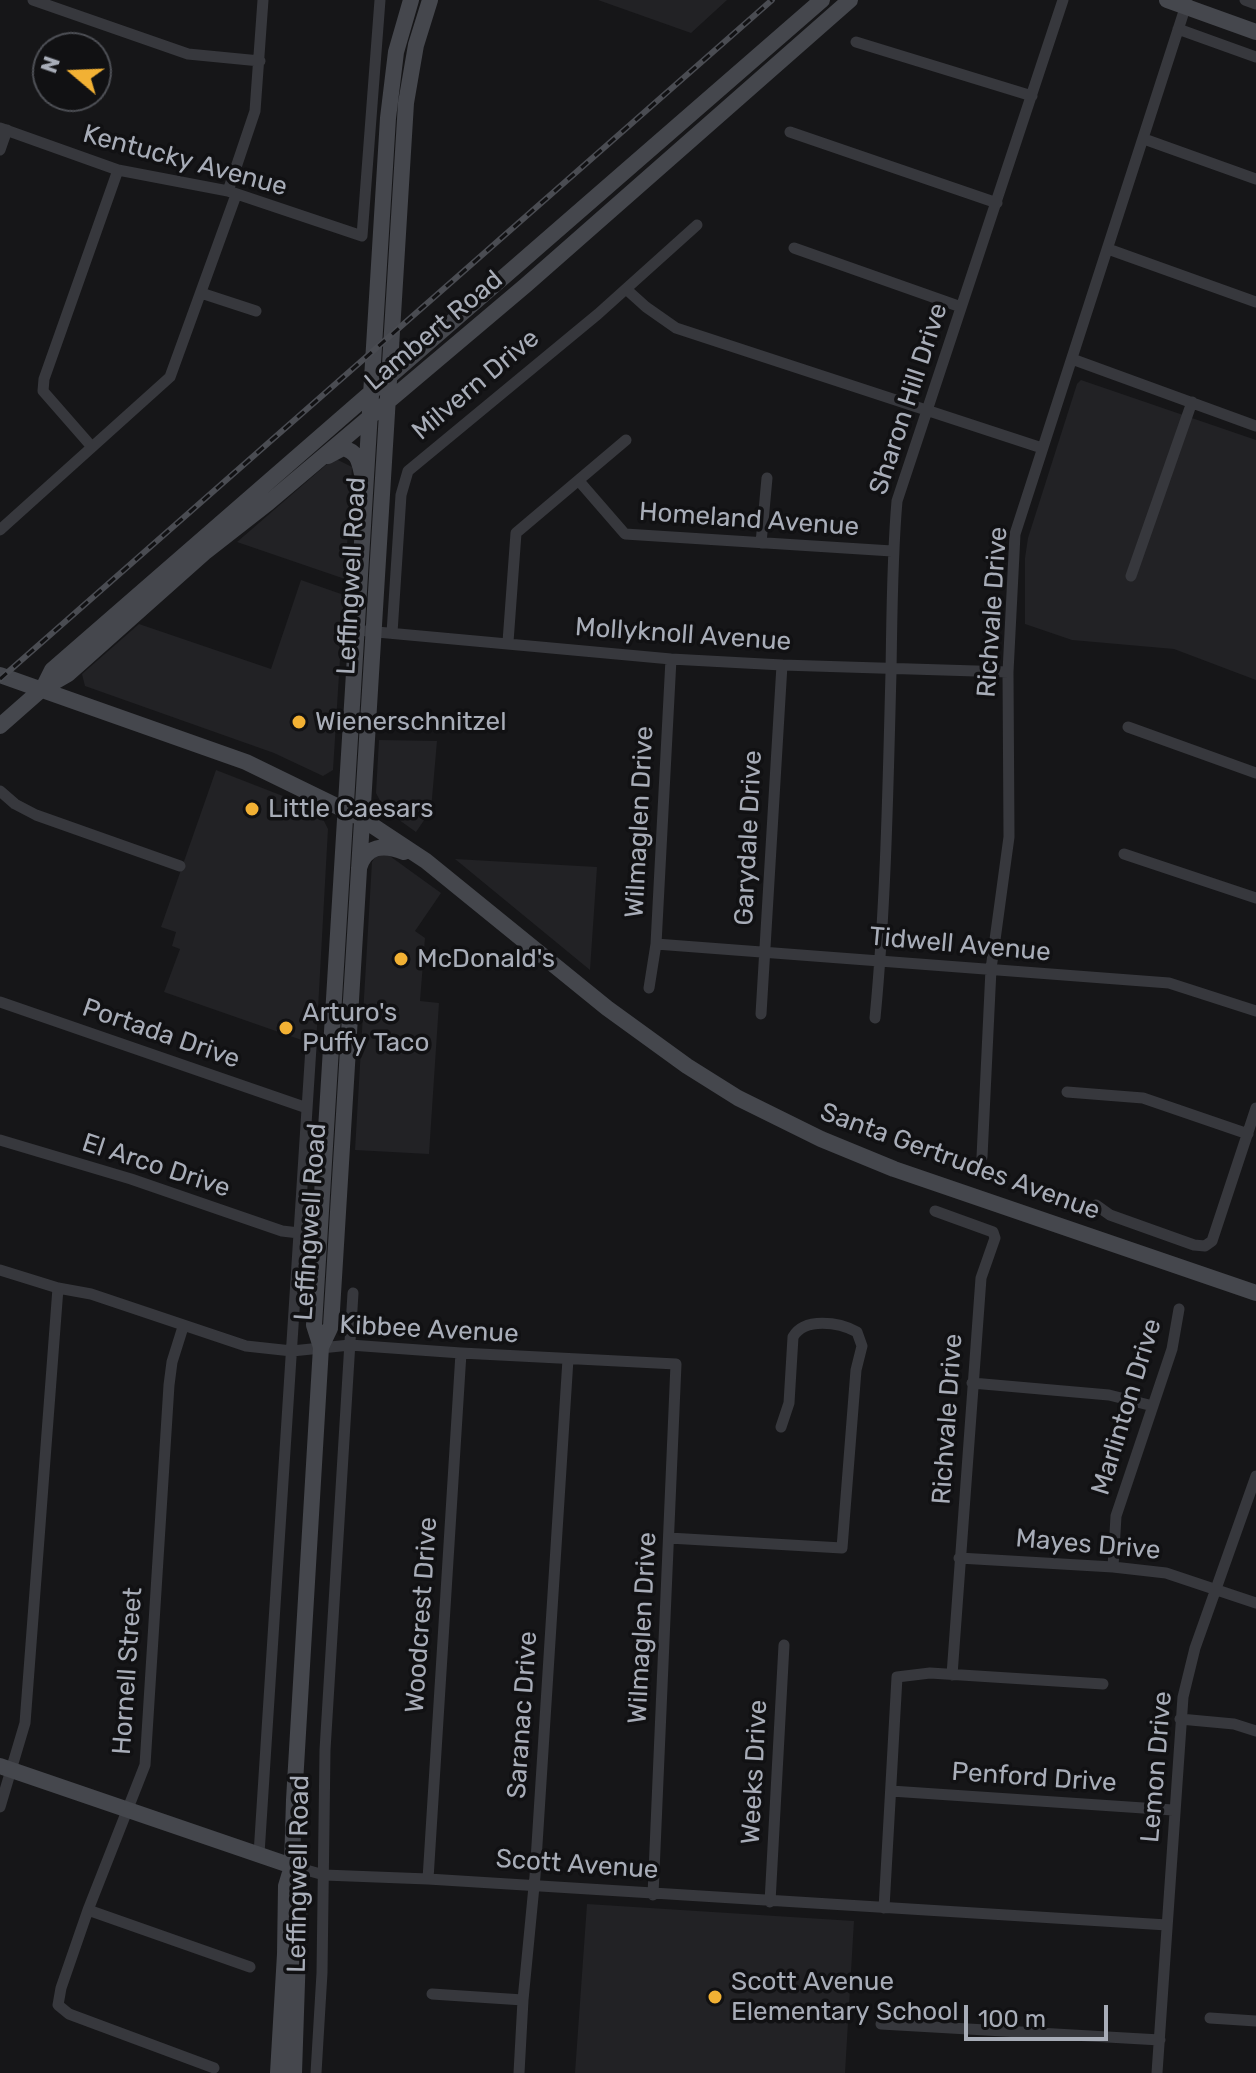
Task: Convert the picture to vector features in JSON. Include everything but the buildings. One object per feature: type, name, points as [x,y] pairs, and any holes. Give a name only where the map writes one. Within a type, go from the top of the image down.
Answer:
[{"type":"main road","name":"Leffingwell Road","points":[[278,2073],[286,1886],[292,1866],[321,1347],[314,1325],[370,391],[391,85],[399,40],[411,0]]},
{"type":"main road","name":"Leffingwell Road","points":[[321,1347],[331,1326],[408,83],[430,0]]},
{"type":"main road","name":"Lambert Road","points":[[42,689],[52,670],[822,0]]},
{"type":"main road","name":"Lambert Road","points":[[0,726],[42,689],[68,674],[204,553],[526,285],[850,0]]},
{"type":"main road","points":[[1167,0],[1187,3],[1256,32]]},
{"type":"main road","points":[[390,341],[404,348],[412,346],[450,322]]},
{"type":"main road","points":[[301,475],[337,450],[349,450],[359,458],[364,490]]},
{"type":"main road","name":"Santa Gertrudes Avenue","points":[[0,675],[246,762],[361,818],[426,861],[607,1008],[687,1066],[738,1098],[821,1139],[894,1169],[1256,1293]]},
{"type":"main road","points":[[358,873],[365,855],[380,847],[394,848],[426,861]]},
{"type":"main road","name":"Scott Avenue","points":[[6,1767],[292,1866]]},
{"type":"main road","name":"Leffingwell Road","points":[[292,1866],[300,1892],[294,2073]]},
{"type":"street","points":[[33,0],[188,54],[260,61]]},
{"type":"street","points":[[0,530],[170,377],[201,293],[255,111],[263,0]]},
{"type":"street","name":"Kentucky Avenue","points":[[3,129],[118,170],[232,193],[362,236],[380,0]]},
{"type":"street","name":"Sharon Hill Drive","points":[[875,1018],[881,960],[892,551],[897,501],[1063,0]]},
{"type":"street","points":[[1245,0],[1256,4]]},
{"type":"street","name":"Richvale Drive","points":[[982,1157],[991,969],[1009,837],[1008,672],[1015,534],[1187,3]]},
{"type":"street","points":[[1178,29],[1256,57]]},
{"type":"street","points":[[856,42],[1032,96]]},
{"type":"street","points":[[0,150],[3,129]]},
{"type":"street","points":[[790,132],[997,203]]},
{"type":"street","points":[[1144,139],[1256,179]]},
{"type":"street","points":[[92,447],[43,391],[44,379],[118,170]]},
{"type":"street","name":"Milvern Drive","points":[[392,633],[401,495],[408,471],[626,289],[697,225]]},
{"type":"street","points":[[794,248],[961,307]]},
{"type":"street","points":[[1108,249],[1256,302]]},
{"type":"street","points":[[626,289],[676,328],[1042,448]]},
{"type":"street","points":[[201,293],[256,311]]},
{"type":"street","points":[[1072,359],[1256,426]]},
{"type":"street","points":[[1131,576],[1192,402]]},
{"type":"street","points":[[508,642],[516,533],[626,440]]},
{"type":"street","points":[[761,543],[767,478]]},
{"type":"street","name":"Homeland Avenue","points":[[579,481],[625,534],[892,551]]},
{"type":"street","name":"Mollyknoll Avenue","points":[[355,630],[671,659],[891,670],[1008,672]]},
{"type":"street","name":"Wilmaglen Drive","points":[[649,988],[656,944],[671,659]]},
{"type":"street","name":"Garydale Drive","points":[[761,1014],[782,665]]},
{"type":"street","points":[[1128,727],[1256,773]]},
{"type":"street","points":[[0,791],[15,804],[36,815],[180,866]]},
{"type":"street","points":[[1124,854],[1256,898]]},
{"type":"street","name":"Tidwell Avenue","points":[[656,944],[764,955],[881,960],[1169,983],[1256,1011]]},
{"type":"street","name":"Portada Drive","points":[[0,1002],[307,1108]]},
{"type":"street","name":"Leffingwell Road","points":[[259,1854],[311,1047]]},
{"type":"street","points":[[1067,1092],[1143,1098],[1248,1134]]},
{"type":"street","points":[[1096,1205],[1110,1215],[1194,1245],[1205,1246],[1212,1241],[1256,1108]]},
{"type":"street","name":"El Arco Drive","points":[[0,1140],[131,1179],[282,1231],[299,1233]]},
{"type":"street","name":"Richvale Drive","points":[[935,1211],[985,1227],[993,1232],[995,1238],[981,1278],[952,1675]]},
{"type":"street","name":"Kibbee Avenue","points":[[0,1270],[58,1288],[91,1294],[246,1346],[292,1351],[350,1345],[676,1364]]},
{"type":"street","points":[[0,1807],[6,1767],[25,1723],[58,1288]]},
{"type":"street","name":"Leffingwell Road","points":[[316,2073],[324,1875],[325,1750],[353,1293]]},
{"type":"street","name":"Marlinton Drive","points":[[1113,1567],[1116,1516],[1177,1330],[1179,1309]]},
{"type":"street","points":[[669,1538],[842,1548],[856,1370],[862,1346],[857,1332],[847,1326],[807,1323],[798,1328],[793,1337],[789,1403],[781,1427]]},
{"type":"street","name":"Hornell Street","points":[[183,1327],[172,1362],[169,1385],[145,1765],[88,1910],[58,2005],[69,2014],[214,2068]]},
{"type":"street","name":"Woodcrest Drive","points":[[428,1879],[461,1353]]},
{"type":"street","name":"Saranac Drive","points":[[519,2073],[535,1886],[568,1359]]},
{"type":"street","name":"Wilmaglen Drive","points":[[653,1895],[676,1364]]},
{"type":"street","points":[[972,1383],[1109,1395],[1153,1406]]},
{"type":"street","name":"Lemon Drive","points":[[1157,2073],[1180,1719],[1195,1648],[1255,1481]]},
{"type":"street","name":"Mayes Drive","points":[[959,1558],[1166,1573],[1256,1603]]},
{"type":"street","name":"Weeks Drive","points":[[770,1902],[784,1645]]},
{"type":"street","points":[[884,1908],[897,1677],[930,1673],[1103,1684]]},
{"type":"street","points":[[1180,1719],[1234,1724],[1256,1731]]},
{"type":"street","name":"Penford Drive","points":[[891,1791],[1173,1810]]},
{"type":"street","name":"Scott Avenue","points":[[292,1866],[324,1875],[1167,1925]]},
{"type":"street","points":[[88,1910],[250,1967]]},
{"type":"street","points":[[432,1994],[523,2000]]},
{"type":"street","points":[[1210,2018],[1256,2021]]},
{"type":"street","points":[[881,2024],[1160,2040]]},
{"type":"shaded area","points":[[598,0],[727,0],[691,33]]},
{"type":"shaded area","points":[[1081,380],[1256,440],[1256,680],[1174,649],[1072,640],[1025,624],[1028,538],[1077,384]]},
{"type":"shaded area","points":[[334,458],[352,467],[345,579],[237,542]]},
{"type":"shaded area","points":[[301,580],[344,595],[333,770],[323,776],[274,753],[85,686],[82,674],[139,624],[271,669]]},
{"type":"shaded area","points":[[379,740],[437,741],[431,810],[416,832],[385,810],[376,793]]},
{"type":"shaded area","points":[[216,770],[288,798],[321,815],[328,829],[316,1045],[164,992],[180,949],[172,946],[176,932],[161,927]]},
{"type":"shaded area","points":[[387,854],[441,893],[415,931],[425,938],[420,1001],[439,1003],[429,1154],[355,1150],[372,862],[375,857]]},
{"type":"shaded area","points":[[455,859],[597,867],[590,970]]},
{"type":"shaded area","name":"Scott Avenue Elementary School","points":[[587,1904],[854,1921],[845,2073],[575,2073]]},
{"type":"railway","points":[[0,679],[772,0]]},
{"type":"place","name":"Wienerschnitzel","points":[[299,722]]},
{"type":"place","name":"Little Caesars","points":[[252,809]]},
{"type":"place","name":"McDonald's","points":[[401,959]]},
{"type":"place","name":"Arturo's Puffy Taco","points":[[286,1028]]},
{"type":"place","name":"Scott Avenue Elementary School","points":[[715,1997]]}]
